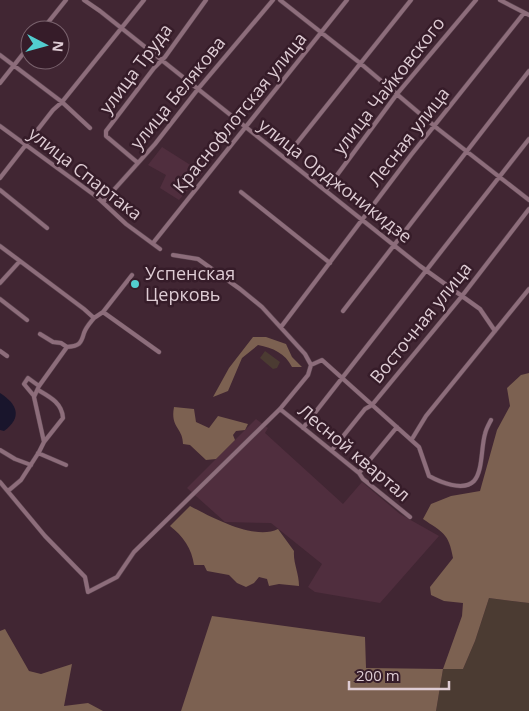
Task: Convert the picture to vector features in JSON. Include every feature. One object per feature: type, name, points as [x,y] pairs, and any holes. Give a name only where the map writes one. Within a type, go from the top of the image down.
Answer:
[{"type":"street","points":[[50,20],[66,0]]},
{"type":"street","name":"улица Орджоникидзе","points":[[84,0],[122,28],[394,246],[480,309],[495,331]]},
{"type":"street","points":[[0,178],[53,110],[62,102],[144,0]]},
{"type":"street","name":"улица Труда","points":[[138,163],[106,136],[106,132],[206,0]]},
{"type":"street","name":"улица Белякова","points":[[103,202],[155,144],[198,89],[273,0]]},
{"type":"street","points":[[280,0],[529,200]]},
{"type":"street","name":"Краснофлотская улица","points":[[153,243],[348,0]]},
{"type":"street","points":[[285,158],[411,0]]},
{"type":"street","name":"улица Чайковского","points":[[326,190],[397,94],[476,0]]},
{"type":"street","points":[[500,0],[529,15]]},
{"type":"street","name":"Лесная улица","points":[[281,327],[435,125],[524,13]]},
{"type":"street","points":[[0,54],[62,102],[90,128]]},
{"type":"street","points":[[0,83],[20,58]]},
{"type":"street","points":[[343,311],[529,71]]},
{"type":"street","name":"улица Спартака","points":[[0,126],[103,202],[131,228],[160,249]]},
{"type":"street","points":[[302,428],[529,139]]},
{"type":"street","points":[[0,190],[47,228]]},
{"type":"street","points":[[241,192],[330,263]]},
{"type":"street","name":"Восточная улица","points":[[332,450],[365,409],[372,405],[462,296],[529,209]]},
{"type":"street","points":[[0,246],[94,318]]},
{"type":"street","points":[[0,482],[45,536],[85,577],[88,592],[117,577],[134,552],[280,410],[308,374],[311,365],[305,354],[253,299],[198,260],[173,255]]},
{"type":"street","points":[[0,283],[20,261]]},
{"type":"street","points":[[40,334],[53,342],[61,343],[67,347],[78,346],[81,344],[86,329],[94,318],[104,312],[132,275]]},
{"type":"street","points":[[311,365],[322,360],[412,439],[426,416],[529,289]]},
{"type":"street","points":[[0,299],[27,320]]},
{"type":"street","points":[[104,312],[159,352]]},
{"type":"street","points":[[34,396],[67,347]]},
{"type":"street","points":[[0,351],[7,356]]},
{"type":"street","points":[[8,492],[21,480],[44,442],[63,418],[62,410],[56,402],[28,378],[24,384],[34,396],[44,442]]},
{"type":"street","name":"Лесной квартал","points":[[280,410],[332,450],[359,473],[363,479],[410,517]]},
{"type":"street","name":"Лесной квартал","points":[[412,439],[419,446],[429,476],[443,483],[456,486],[467,484],[474,481],[480,467],[480,454],[491,420]]},
{"type":"street","points":[[359,473],[397,427]]},
{"type":"street","points":[[0,450],[15,459],[31,465]]},
{"type":"street","points":[[38,453],[66,465]]},
{"type":"shaded area","points":[[162,147],[203,173],[179,200],[160,188],[166,175],[148,165]]},
{"type":"shaded area","points":[[253,337],[266,337],[286,344],[292,357],[302,367],[292,367],[286,358],[278,352],[258,345],[242,358],[228,391],[213,397],[229,368]]},
{"type":"shaded area","points":[[265,351],[280,362],[277,368],[273,369],[260,358]]},
{"type":"shaded area","points":[[529,373],[529,603],[489,598],[475,641],[463,669],[443,669],[462,616],[463,603],[444,601],[431,595],[430,587],[453,558],[449,543],[444,534],[423,519],[431,504],[451,496],[480,491],[497,430],[510,406],[507,388],[521,375]]},
{"type":"shaded area","points":[[0,393],[14,406],[16,411],[14,421],[4,431],[0,430]]},
{"type":"shaded area","points":[[174,407],[194,409],[196,422],[209,428],[218,416],[248,424],[245,430],[236,431],[233,435],[235,440],[216,459],[206,460],[190,445],[183,444],[181,434],[175,424]]},
{"type":"shaded area","points":[[256,419],[268,428],[265,433],[343,504],[362,482],[400,514],[439,536],[380,603],[315,592],[308,587],[322,564],[271,523],[225,522],[187,488]]},
{"type":"shaded area","points":[[190,506],[221,521],[246,530],[268,532],[278,529],[294,551],[299,586],[279,584],[269,586],[267,579],[259,577],[254,583],[246,587],[237,583],[229,575],[207,571],[204,565],[194,565],[186,543],[170,526]]},
{"type":"shaded area","points":[[489,598],[529,603],[529,711],[436,711],[443,669],[463,669],[475,641]]},
{"type":"shaded area","points":[[212,616],[365,637],[366,668],[443,669],[436,711],[181,711]]},
{"type":"shaded area","points":[[5,629],[29,671],[41,674],[72,664],[64,706],[88,703],[103,711],[0,711],[0,631]]},
{"type":"place","name":"Успенская Церковь","points":[[135,284]]}]
